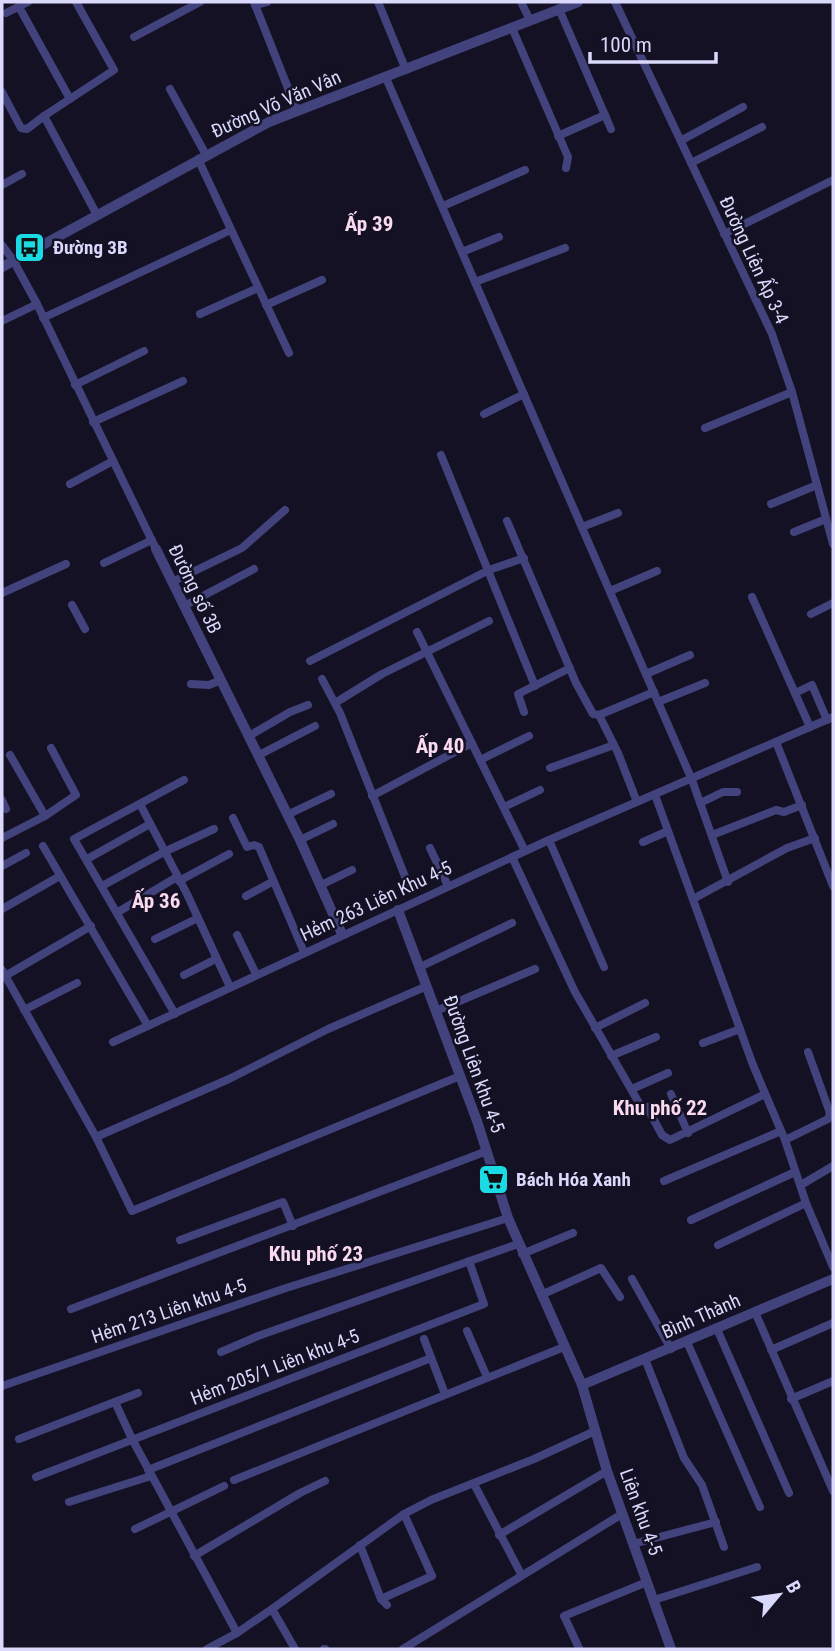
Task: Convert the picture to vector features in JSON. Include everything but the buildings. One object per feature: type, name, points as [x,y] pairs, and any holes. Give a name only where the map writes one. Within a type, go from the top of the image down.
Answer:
[{"type":"street","points":[[6,13],[29,2]]},
{"type":"street","points":[[2,92],[21,128],[26,129],[114,70],[76,2]]},
{"type":"street","points":[[134,37],[200,2]]},
{"type":"street","points":[[267,2],[255,3],[297,111]]},
{"type":"street","points":[[378,2],[406,71]]},
{"type":"street","points":[[521,2],[530,19]]},
{"type":"street","name":"Đường Võ Văn Vân","points":[[2,267],[269,122],[578,2]]},
{"type":"street","name":"Đường Liên Ấp 3-4","points":[[615,2],[772,334],[792,391],[833,544]]},
{"type":"street","points":[[19,7],[70,99]]},
{"type":"street","points":[[559,9],[611,129]]},
{"type":"street","points":[[512,27],[568,157],[566,168]]},
{"type":"street","points":[[386,78],[692,780],[728,882]]},
{"type":"street","points":[[170,89],[202,157],[231,230],[289,353]]},
{"type":"street","points":[[682,141],[743,107]]},
{"type":"street","points":[[558,136],[604,115]]},
{"type":"street","points":[[44,116],[97,215]]},
{"type":"street","points":[[691,163],[762,127]]},
{"type":"street","points":[[443,206],[525,170]]},
{"type":"street","points":[[2,185],[22,174]]},
{"type":"street","points":[[724,234],[833,180]]},
{"type":"street","points":[[43,317],[231,230]]},
{"type":"street","points":[[463,252],[499,237]]},
{"type":"street","name":"Đường số 3B","points":[[2,245],[37,304],[75,386],[259,755],[342,934]]},
{"type":"street","points":[[475,282],[565,248]]},
{"type":"street","points":[[266,304],[322,280]]},
{"type":"street","points":[[200,314],[258,288]]},
{"type":"street","points":[[2,321],[37,304]]},
{"type":"street","points":[[75,386],[144,351]]},
{"type":"street","points":[[93,422],[183,380]]},
{"type":"street","points":[[705,428],[792,391]]},
{"type":"street","points":[[484,414],[524,394]]},
{"type":"street","points":[[441,455],[535,686]]},
{"type":"street","points":[[69,484],[113,461]]},
{"type":"street","points":[[771,504],[817,485]]},
{"type":"street","points":[[172,582],[242,548],[285,510]]},
{"type":"street","points":[[582,527],[618,513]]},
{"type":"street","points":[[794,532],[826,519]]},
{"type":"street","points":[[507,521],[570,668],[593,714],[599,715],[654,692]]},
{"type":"street","points":[[104,563],[154,544]]},
{"type":"street","points":[[310,661],[489,570],[524,558]]},
{"type":"street","points":[[2,593],[66,564]]},
{"type":"street","points":[[184,606],[254,569]]},
{"type":"street","points":[[610,591],[657,571]]},
{"type":"street","points":[[752,597],[810,727]]},
{"type":"street","points":[[811,614],[833,603]]},
{"type":"street","points":[[72,606],[85,629]]},
{"type":"street","points":[[335,703],[382,674],[489,621]]},
{"type":"street","points":[[417,632],[525,851]]},
{"type":"street","points":[[646,674],[690,655]]},
{"type":"street","points":[[524,712],[518,694],[570,668]]},
{"type":"street","points":[[321,679],[335,703],[408,884]]},
{"type":"street","points":[[191,684],[209,685],[221,680]]},
{"type":"street","points":[[658,702],[705,683]]},
{"type":"street","points":[[795,693],[812,685],[830,718]]},
{"type":"street","points":[[249,736],[290,712],[308,705]]},
{"type":"street","points":[[599,715],[637,802]]},
{"type":"street","name":"Hẻm 263 Liên Khu 4-5","points":[[113,1042],[549,840],[830,718]]},
{"type":"street","points":[[259,755],[315,726]]},
{"type":"street","points":[[480,760],[529,736]]},
{"type":"street","points":[[776,742],[833,886]]},
{"type":"street","points":[[372,796],[472,743]]},
{"type":"street","points":[[550,768],[614,745]]},
{"type":"street","points":[[2,838],[45,816],[76,794],[51,748]]},
{"type":"street","points":[[10,755],[45,816]]},
{"type":"street","points":[[175,1014],[74,839],[184,780]]},
{"type":"street","points":[[504,807],[540,790]]},
{"type":"street","points":[[700,803],[723,792],[737,792]]},
{"type":"street","points":[[287,815],[331,794]]},
{"type":"street","points":[[655,795],[740,1029],[783,1135],[806,1203],[833,1266]]},
{"type":"street","points":[[140,804],[230,987]]},
{"type":"street","points":[[712,835],[776,810],[785,812],[802,805]]},
{"type":"street","points":[[233,818],[247,847],[259,847],[304,952]]},
{"type":"street","points":[[87,859],[150,824]]},
{"type":"street","points":[[300,840],[333,824]]},
{"type":"street","points":[[103,886],[164,852],[214,829]]},
{"type":"street","points":[[643,842],[668,831]]},
{"type":"street","points":[[693,900],[787,848],[815,838]]},
{"type":"street","points":[[549,840],[604,967]]},
{"type":"street","points":[[43,846],[148,1026]]},
{"type":"street","points":[[430,848],[448,886]]},
{"type":"street","points":[[2,866],[26,853]]},
{"type":"street","points":[[118,912],[229,854]]},
{"type":"street","points":[[512,857],[595,1028],[662,1135],[670,1140],[688,1133],[765,1094]]},
{"type":"street","points":[[321,885],[352,870]]},
{"type":"street","points":[[2,909],[60,876]]},
{"type":"street","points":[[246,896],[272,882]]},
{"type":"street","name":"Đường Liên khu 4-5","points":[[398,910],[460,1076],[520,1249],[582,1385]]},
{"type":"street","points":[[155,939],[196,919]]},
{"type":"street","points":[[420,967],[512,923]]},
{"type":"street","points":[[91,926],[3,973],[96,1137],[132,1211],[460,1076]]},
{"type":"street","points":[[237,935],[256,974]]},
{"type":"street","points":[[184,975],[216,959]]},
{"type":"street","points":[[436,1011],[536,968]]},
{"type":"street","points":[[24,1010],[77,983]]},
{"type":"street","points":[[96,1137],[229,1079],[326,1031],[427,986]]},
{"type":"street","points":[[595,1028],[645,1003]]},
{"type":"street","points":[[703,1043],[740,1029]]},
{"type":"street","points":[[611,1056],[656,1037]]},
{"type":"street","points":[[664,1181],[828,1119],[830,1113],[808,1052]]},
{"type":"street","points":[[632,1089],[667,1073]]},
{"type":"street","points":[[671,1094],[688,1133]]},
{"type":"street","points":[[71,1309],[487,1152]]},
{"type":"street","points":[[801,1185],[833,1166]]},
{"type":"street","points":[[691,1220],[795,1172]]},
{"type":"street","points":[[180,1240],[283,1202],[293,1226]]},
{"type":"street","points":[[718,1245],[806,1203]]},
{"type":"street","name":"Hẻm 213 Liên khu 4-5","points":[[2,1386],[283,1289],[508,1218]]},
{"type":"street","points":[[221,1352],[258,1336],[469,1261],[573,1233]]},
{"type":"street","name":"Hẻm 205/1 Liên khu 4-5","points":[[36,1476],[484,1304],[469,1261]]},
{"type":"street","points":[[541,1296],[601,1268],[620,1297]]},
{"type":"street","points":[[632,1279],[671,1349]]},
{"type":"street","name":"Bình Thành","points":[[582,1385],[833,1279]]},
{"type":"street","points":[[755,1312],[833,1491]]},
{"type":"street","points":[[771,1350],[833,1323]]},
{"type":"street","points":[[717,1329],[789,1493]]},
{"type":"street","points":[[467,1331],[487,1377]]},
{"type":"street","points":[[424,1339],[445,1394]]},
{"type":"street","points":[[687,1342],[760,1507]]},
{"type":"street","points":[[234,1480],[564,1347]]},
{"type":"street","points":[[69,1502],[150,1473],[260,1425],[431,1358]]},
{"type":"street","points":[[645,1359],[684,1458],[702,1485],[724,1547]]},
{"type":"street","points":[[791,1399],[833,1381]]},
{"type":"street","name":"Liên khu 4-5","points":[[582,1385],[607,1471],[671,1649]]},
{"type":"street","points":[[19,1439],[138,1393]]},
{"type":"street","points":[[115,1402],[171,1513],[237,1633]]},
{"type":"street","points":[[207,1649],[220,1646],[404,1514],[435,1498],[474,1484],[595,1431]]},
{"type":"street","points":[[499,1535],[607,1471]]},
{"type":"street","points":[[194,1556],[326,1480]]},
{"type":"street","points":[[474,1484],[521,1574]]},
{"type":"street","points":[[135,1529],[224,1486]]},
{"type":"street","points":[[360,1545],[384,1602],[432,1576],[404,1514]]},
{"type":"street","points":[[402,1649],[622,1514]]},
{"type":"street","points":[[633,1544],[716,1522]]},
{"type":"street","points":[[654,1600],[757,1567]]},
{"type":"street","points":[[579,1648],[564,1616],[647,1582]]},
{"type":"street","points":[[272,1609],[295,1649]]},
{"type":"place","name":"Đường 3B","points":[[30,247]]},
{"type":"place","name":"Bách Hóa Xanh","points":[[493,1179]]},
{"type":"district","name":"Ấp 39","points":[[369,224]]},
{"type":"district","name":"Ấp 40","points":[[440,746]]},
{"type":"district","name":"Ấp 36","points":[[156,901]]},
{"type":"district","name":"Khu phố 22","points":[[660,1108]]},
{"type":"district","name":"Khu phố 23","points":[[316,1254]]}]
